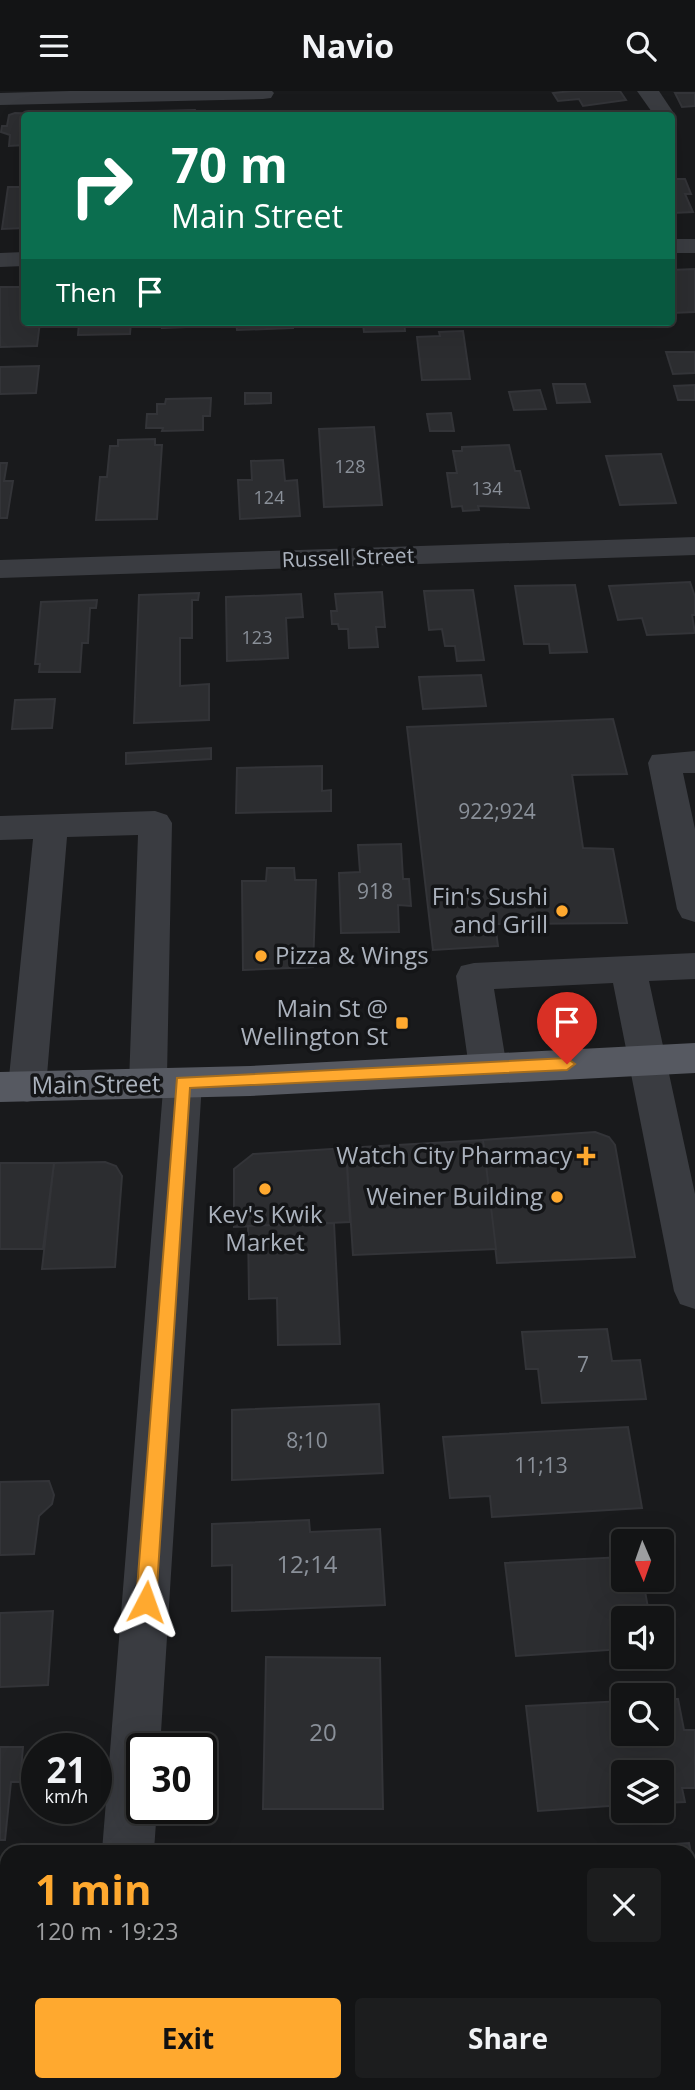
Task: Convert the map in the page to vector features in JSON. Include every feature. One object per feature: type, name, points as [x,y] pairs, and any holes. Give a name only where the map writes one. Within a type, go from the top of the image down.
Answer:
[{"type":"main road","name":"Main Street","points":[[14,1087],[165,1083],[695,1058]]},
{"type":"street","points":[[648,91],[661,112]]},
{"type":"street","points":[[0,99],[262,92],[270,112]]},
{"type":"street","points":[[675,246],[695,246]]},
{"type":"street","points":[[0,260],[21,259]]},
{"type":"street","name":"Russell Street","points":[[0,569],[695,546]]},
{"type":"street","points":[[695,762],[663,763],[695,909]]},
{"type":"street","points":[[0,828],[155,823],[165,1083],[128,1845]]},
{"type":"street","points":[[14,1087],[51,825]]},
{"type":"street","points":[[488,1068],[474,976],[695,966]]},
{"type":"street","points":[[628,969],[695,1290]]},
{"type":"building","points":[[620,91],[626,100],[583,106],[579,99],[558,101],[553,93]]},
{"type":"building","points":[[675,93],[695,93],[695,106],[682,107]]},
{"type":"building","points":[[195,110],[195,112],[113,112]]},
{"type":"building","points":[[21,113],[21,145],[9,146],[10,135],[1,132],[2,126],[7,126],[9,115]]},
{"type":"building","points":[[675,179],[685,179],[691,194],[685,194],[693,212],[675,213]]},
{"type":"building","points":[[8,187],[21,187],[21,228],[2,229]]},
{"type":"building","points":[[695,269],[695,312],[675,313],[675,270]]},
{"type":"building","points":[[0,287],[21,287],[21,326],[40,326],[37,346],[0,347]]},
{"type":"building","points":[[79,326],[131,326],[130,334],[78,335]]},
{"type":"building","points":[[162,326],[211,326],[162,328]]},
{"type":"building","points":[[236,326],[293,326],[293,328],[237,330]]},
{"type":"building","points":[[363,326],[404,326],[405,331],[364,332]]},
{"type":"building","points":[[463,331],[470,379],[422,380],[417,337],[440,336],[439,332]]},
{"type":"building","points":[[666,352],[695,352],[695,373],[673,374]]},
{"type":"building","points":[[39,366],[36,393],[0,394],[0,367]]},
{"type":"building","points":[[553,384],[585,384],[590,402],[557,403]]},
{"type":"building","points":[[695,385],[695,400],[678,400],[674,386]]},
{"type":"building","points":[[540,390],[546,409],[514,410],[509,392]]},
{"type":"building","points":[[245,393],[271,393],[271,403],[245,404]]},
{"type":"building","points":[[211,398],[210,416],[203,416],[203,430],[162,431],[163,428],[146,428],[147,414],[157,414],[157,404],[165,404],[166,399]]},
{"type":"building","points":[[451,413],[454,431],[430,431],[427,414]]},
{"type":"building","points":[[374,427],[382,505],[324,507],[319,429]]},
{"type":"building","points":[[155,439],[155,445],[162,445],[157,519],[96,520],[100,477],[107,477],[110,446],[118,446],[118,440]]},
{"type":"building","points":[[509,445],[515,471],[520,471],[529,508],[478,506],[479,510],[463,511],[462,506],[452,507],[447,473],[457,473],[453,451],[462,451],[462,447]]},
{"type":"building","points":[[661,454],[676,503],[620,505],[606,456]]},
{"type":"building","points":[[283,460],[285,481],[297,480],[300,516],[240,519],[238,480],[252,480],[251,461]]},
{"type":"building","points":[[0,463],[7,463],[4,481],[13,481],[7,518],[0,518]]},
{"type":"building","points":[[690,582],[695,597],[695,615],[692,615],[695,633],[647,635],[642,618],[618,620],[609,586]]},
{"type":"building","points":[[575,585],[587,652],[550,653],[549,644],[524,644],[515,586]]},
{"type":"building","points":[[473,590],[484,660],[457,661],[455,646],[445,646],[442,629],[429,630],[424,591]]},
{"type":"building","points":[[382,592],[385,627],[376,627],[378,647],[349,648],[348,629],[339,629],[338,624],[332,624],[331,611],[337,611],[335,594]]},
{"type":"building","points":[[199,593],[198,600],[192,600],[192,638],[180,638],[180,686],[209,684],[209,720],[134,723],[139,595]]},
{"type":"building","points":[[301,594],[303,617],[286,618],[288,658],[227,661],[226,597]]},
{"type":"building","points":[[97,600],[96,608],[90,608],[88,643],[82,643],[80,672],[39,672],[40,664],[35,664],[41,602]]},
{"type":"building","points":[[481,675],[486,706],[423,709],[419,677]]},
{"type":"building","points":[[55,699],[52,728],[12,729],[15,700]]},
{"type":"building","points":[[613,719],[627,774],[572,775],[583,848],[613,849],[627,923],[495,924],[498,946],[433,950],[407,727]]},
{"type":"building","points":[[211,748],[211,759],[126,764],[126,753]]},
{"type":"building","points":[[322,766],[322,791],[331,790],[331,811],[236,813],[237,768]]},
{"type":"building","points":[[401,844],[403,879],[409,879],[411,906],[398,905],[399,932],[341,933],[339,873],[360,872],[358,845]]},
{"type":"building","points":[[267,868],[294,868],[295,880],[316,880],[313,967],[243,970],[242,881],[266,881]]},
{"type":"building","name":"Weiner Building","points":[[595,1132],[609,1137],[615,1145],[635,1257],[497,1263],[483,1140]]},
{"type":"building","points":[[483,1140],[496,1249],[353,1255],[346,1148]]},
{"type":"building","points":[[346,1148],[350,1222],[234,1227],[234,1169],[253,1154]]},
{"type":"building","points":[[105,1162],[116,1166],[122,1176],[115,1267],[42,1269],[54,1163]]},
{"type":"building","points":[[0,1163],[54,1163],[43,1249],[0,1249]]},
{"type":"building","points":[[334,1223],[340,1344],[278,1345],[277,1298],[249,1299],[248,1226]]},
{"type":"building","points":[[607,1329],[612,1361],[640,1360],[646,1399],[542,1403],[538,1369],[526,1369],[522,1332]]},
{"type":"building","points":[[379,1404],[383,1473],[232,1480],[232,1410]]},
{"type":"building","points":[[628,1427],[642,1508],[492,1517],[490,1496],[450,1498],[443,1437]]},
{"type":"building","points":[[49,1481],[54,1495],[52,1504],[39,1516],[34,1554],[0,1555],[0,1482]]},
{"type":"building","points":[[309,1520],[310,1532],[380,1529],[385,1605],[232,1611],[232,1565],[212,1566],[212,1524]]},
{"type":"building","points":[[611,1558],[611,1593],[645,1593],[648,1606],[611,1606],[611,1650],[516,1656],[505,1563]]},
{"type":"building","points":[[53,1611],[48,1685],[0,1687],[0,1613]]},
{"type":"building","points":[[266,1657],[380,1658],[383,1809],[263,1809]]},
{"type":"building","points":[[674,1699],[678,1699],[684,1730],[695,1730],[695,1788],[682,1788],[685,1802],[674,1802],[674,1760],[611,1760],[611,1806],[538,1811],[526,1706],[611,1702],[611,1746],[674,1746]]},
{"type":"building","points":[[0,1747],[21,1747],[20,1782],[11,1782],[5,1840],[0,1840]]},
{"type":"building","points":[[689,1843],[689,1845],[659,1845]]},
{"type":"place","name":"Fin's Sushi and Grill","points":[[562,911]]},
{"type":"place","name":"Pizza & Wings","points":[[261,956]]},
{"type":"place","name":"Main St @ Wellington St","points":[[402,1023]]},
{"type":"place","name":"Watch City Pharmacy","points":[[586,1156]]},
{"type":"place","name":"Kev's Kwik Market","points":[[265,1189]]},
{"type":"place","name":"Weiner Building","points":[[557,1197]]},
{"type":"route","points":[[146,1602],[183,1083],[567,1064]]}]
